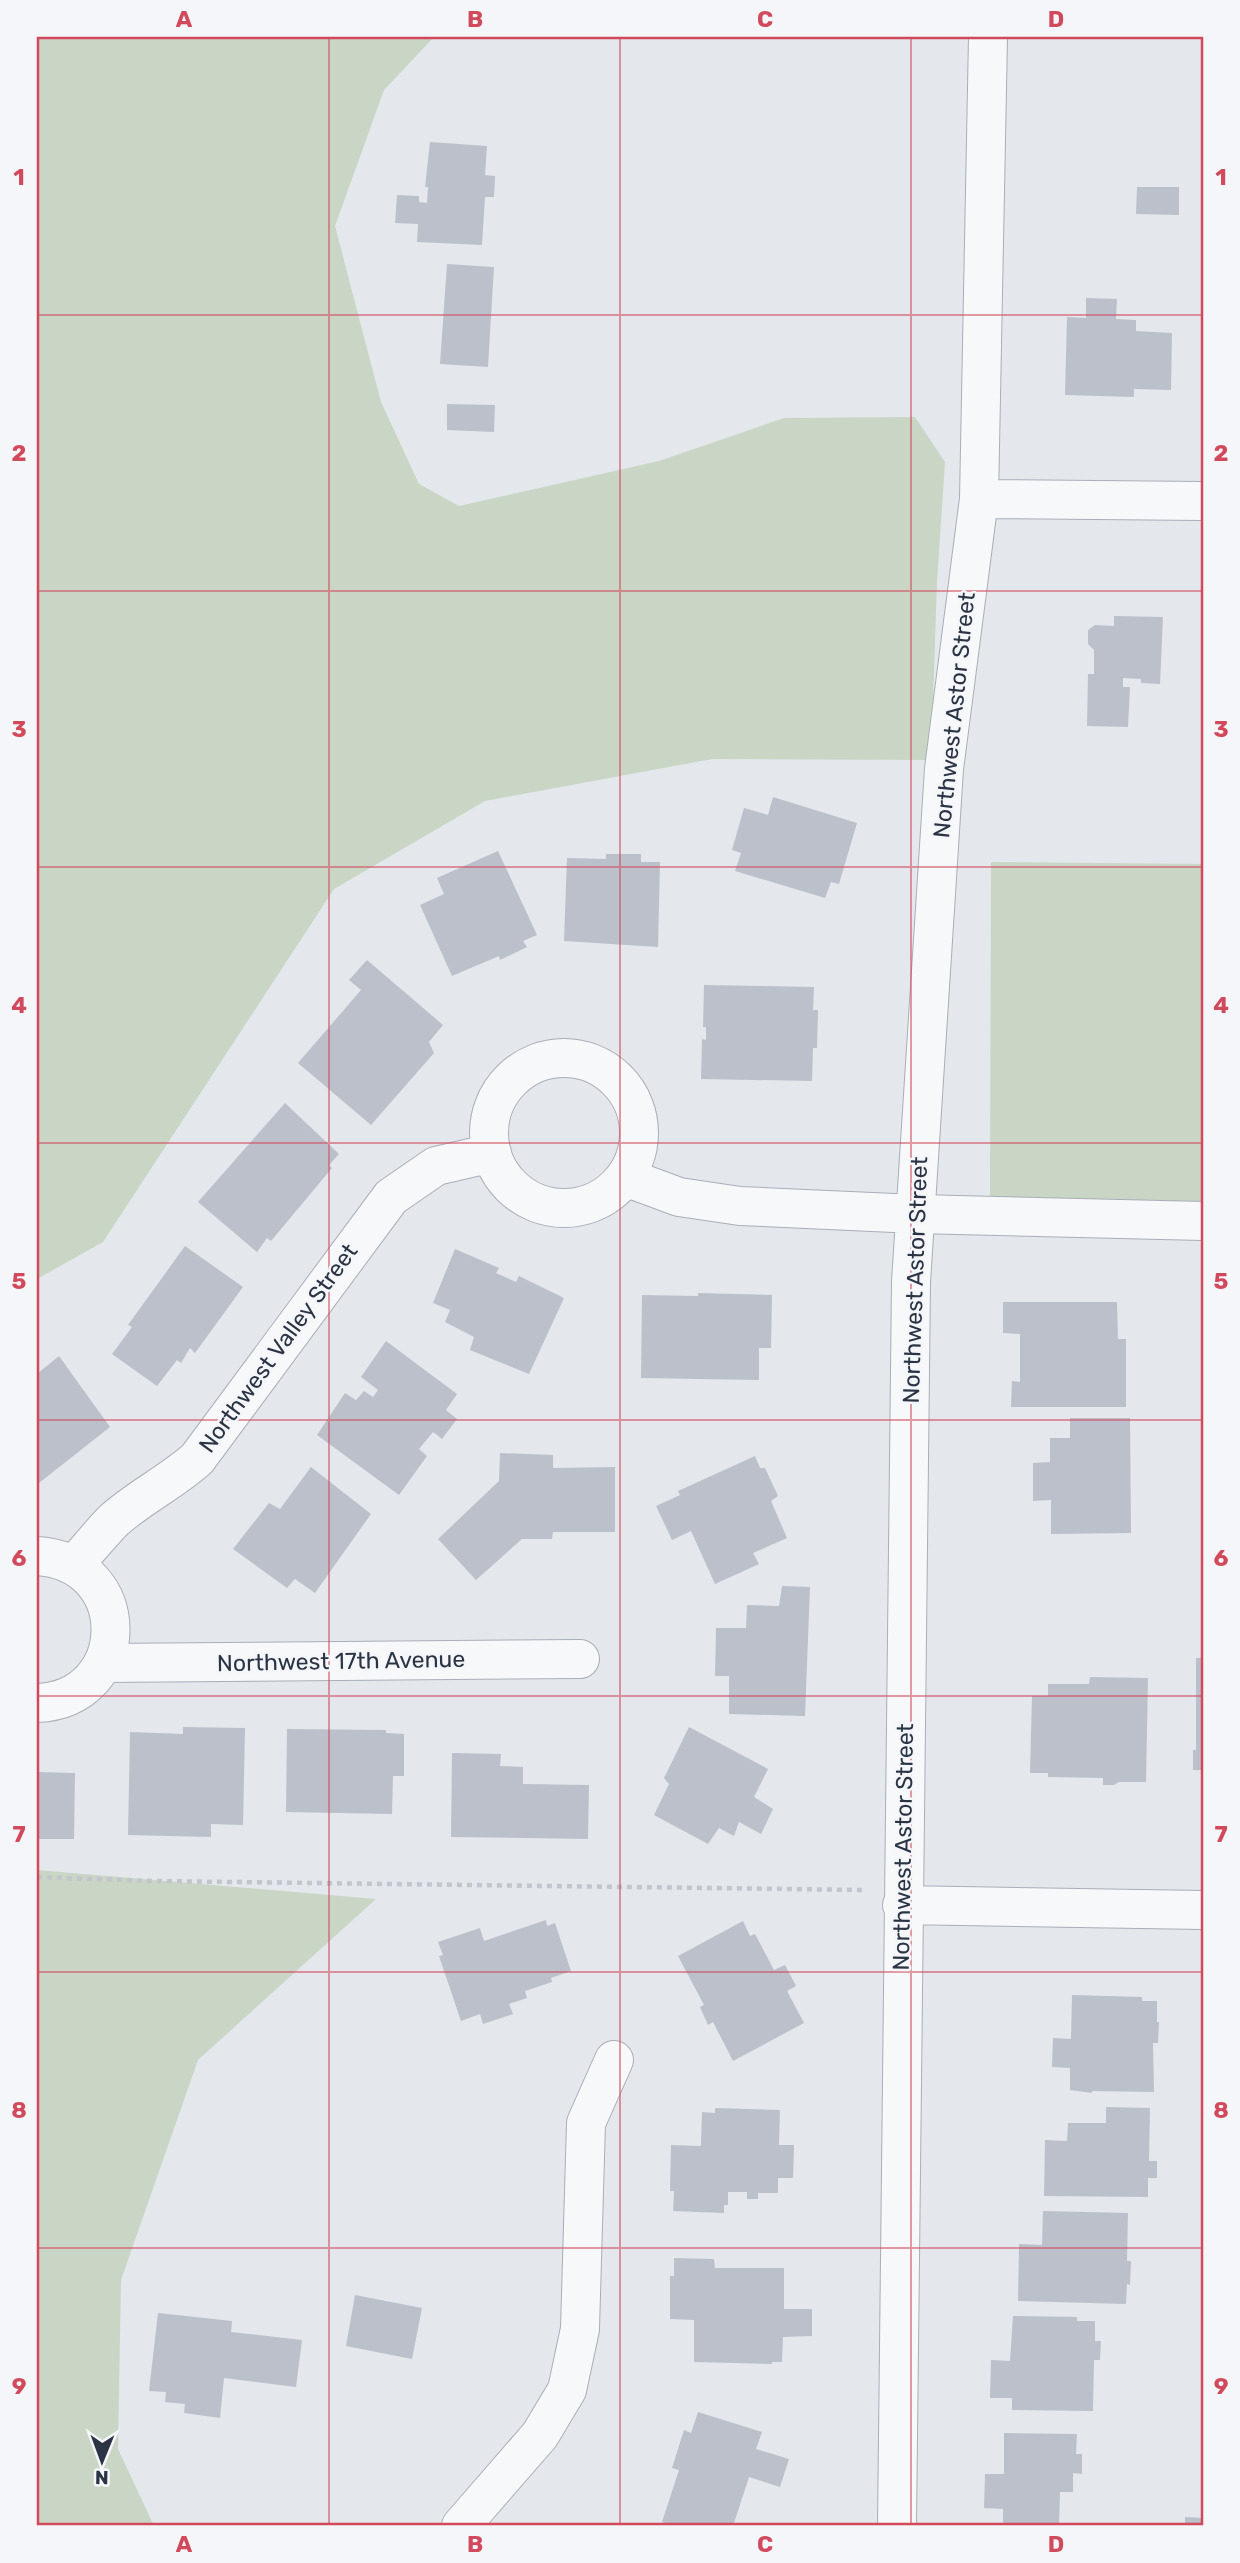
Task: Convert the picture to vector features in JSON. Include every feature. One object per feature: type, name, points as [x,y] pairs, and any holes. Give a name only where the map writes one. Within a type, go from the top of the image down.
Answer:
[{"type":"street","name":"Northwest Astor Street","points":[[897,2526],[911,1282],[944,769],[979,499],[988,37]]},
{"type":"street","points":[[979,499],[1203,501]]},
{"type":"street","points":[[558,1058],[578,1059],[596,1065],[625,1088],[639,1123],[639,1142],[625,1177],[611,1192],[572,1208],[550,1207],[513,1189],[500,1172],[492,1153],[489,1134],[491,1115],[498,1098],[509,1083],[523,1071],[540,1062],[558,1058]]},
{"type":"street","name":"Northwest Valley Street","points":[[74,1565],[114,1521],[153,1490],[181,1474],[197,1459],[391,1198],[436,1166],[492,1153]]},
{"type":"street","points":[[625,1177],[679,1197],[740,1206],[916,1214],[1203,1221]]},
{"type":"street","points":[[37,1556],[49,1556],[74,1565],[96,1584],[108,1608],[111,1637],[103,1663],[96,1675],[76,1692],[51,1702],[37,1703]]},
{"type":"street","name":"Northwest 17th Avenue","points":[[103,1663],[580,1659]]},
{"type":"street","points":[[902,1898],[1203,1910]]},
{"type":"street","points":[[461,2526],[540,2435],[567,2390],[580,2329],[586,2123],[614,2060]]},
{"type":"path","points":[[37,1877],[902,1898]]},
{"type":"green space","points":[[37,37],[434,37],[384,90],[335,226],[381,402],[419,484],[459,506],[659,461],[784,418],[915,417],[945,462],[937,582],[931,760],[712,759],[485,801],[334,889],[103,1242],[37,1279]]},
{"type":"green space","points":[[991,862],[1203,864],[1203,1207],[990,1201]]},
{"type":"green space","points":[[37,1870],[376,1899],[198,2060],[121,2280],[118,2449],[154,2526],[37,2526]]},
{"type":"building","points":[[430,142],[487,146],[485,175],[495,176],[494,197],[485,197],[482,245],[417,242],[418,224],[395,223],[397,195],[419,196],[419,202],[427,203],[428,187],[425,187]]},
{"type":"building","points":[[1137,187],[1179,187],[1179,215],[1136,214]]},
{"type":"building","points":[[447,264],[494,267],[488,367],[440,364]]},
{"type":"building","points":[[1086,298],[1117,299],[1116,319],[1136,320],[1136,331],[1172,333],[1171,390],[1134,389],[1134,397],[1065,395],[1067,317],[1086,318]]},
{"type":"building","points":[[447,404],[495,405],[494,432],[447,430]]},
{"type":"building","points":[[1114,616],[1163,617],[1160,684],[1123,678],[1123,687],[1130,687],[1128,727],[1087,726],[1088,674],[1094,674],[1094,650],[1088,644],[1088,630],[1095,625],[1114,626]]},
{"type":"building","points":[[773,797],[857,823],[839,884],[831,882],[825,898],[735,871],[741,853],[732,850],[744,808],[768,815]]},
{"type":"building","points":[[498,851],[537,935],[523,941],[527,947],[500,960],[499,956],[452,976],[420,905],[444,894],[437,878]]},
{"type":"building","points":[[606,854],[641,854],[641,862],[660,862],[658,947],[564,941],[567,858],[606,859]]},
{"type":"building","points":[[367,960],[443,1025],[429,1042],[434,1053],[371,1125],[298,1063],[361,990],[349,980]]},
{"type":"building","points":[[704,985],[814,987],[813,1010],[818,1010],[817,1048],[813,1048],[812,1081],[701,1079],[702,1039],[706,1040],[706,1027],[703,1027]]},
{"type":"building","points":[[285,1103],[339,1154],[329,1165],[332,1168],[271,1241],[267,1238],[257,1252],[198,1202]]},
{"type":"building","points":[[185,1246],[243,1287],[195,1353],[190,1348],[181,1363],[177,1360],[157,1386],[112,1354],[132,1327],[128,1325]]},
{"type":"building","points":[[455,1249],[499,1268],[496,1273],[516,1282],[519,1276],[564,1298],[529,1374],[470,1350],[474,1337],[445,1322],[450,1310],[433,1303]]},
{"type":"building","points":[[698,1293],[772,1295],[771,1348],[759,1348],[759,1380],[641,1378],[642,1295],[698,1296]]},
{"type":"building","points":[[1003,1302],[1117,1302],[1118,1339],[1126,1339],[1126,1407],[1011,1407],[1012,1381],[1020,1382],[1020,1334],[1003,1333]]},
{"type":"building","points":[[386,1341],[457,1394],[446,1410],[457,1419],[442,1439],[433,1432],[419,1449],[427,1456],[399,1495],[317,1435],[345,1393],[356,1400],[364,1391],[373,1397],[378,1390],[361,1377]]},
{"type":"building","points":[[59,1356],[110,1427],[39,1483],[37,1374]]},
{"type":"building","points":[[1070,1418],[1130,1418],[1131,1533],[1051,1534],[1051,1500],[1033,1501],[1033,1463],[1050,1462],[1050,1438],[1070,1438]]},
{"type":"building","points":[[500,1453],[553,1455],[553,1468],[615,1467],[615,1532],[553,1532],[552,1539],[522,1539],[476,1580],[438,1539],[499,1481]]},
{"type":"building","points":[[755,1456],[760,1468],[765,1468],[778,1496],[771,1501],[787,1538],[753,1553],[759,1564],[715,1584],[691,1531],[672,1540],[656,1506],[680,1495],[678,1491]]},
{"type":"building","points":[[311,1467],[371,1514],[315,1593],[295,1579],[287,1588],[233,1549],[269,1503],[280,1509]]},
{"type":"building","points":[[782,1586],[810,1587],[805,1716],[729,1714],[729,1676],[715,1676],[716,1628],[746,1628],[747,1605],[779,1606]]},
{"type":"building","points":[[1196,1658],[1203,1658],[1203,1770],[1193,1770],[1193,1750],[1196,1750]]},
{"type":"building","points":[[1090,1677],[1148,1678],[1146,1782],[1103,1785],[1103,1778],[1048,1777],[1048,1773],[1030,1773],[1032,1696],[1048,1696],[1048,1684],[1089,1684]]},
{"type":"building","points":[[183,1727],[245,1728],[243,1825],[211,1824],[211,1837],[128,1835],[130,1732],[183,1734]]},
{"type":"building","points":[[689,1727],[768,1769],[754,1797],[773,1809],[761,1834],[739,1822],[734,1836],[719,1828],[708,1844],[654,1815],[669,1784],[664,1778]]},
{"type":"building","points":[[287,1729],[386,1730],[386,1733],[404,1734],[404,1776],[393,1776],[392,1814],[286,1812]]},
{"type":"building","points":[[452,1753],[501,1754],[500,1766],[523,1767],[523,1784],[589,1785],[588,1839],[451,1837]]},
{"type":"building","points":[[37,1772],[75,1773],[74,1839],[37,1839]]},
{"type":"building","points":[[546,1920],[547,1926],[555,1923],[571,1971],[551,1978],[552,1982],[525,1991],[527,1998],[509,2004],[513,2014],[483,2024],[480,2014],[461,2021],[439,1956],[443,1955],[438,1942],[480,1928],[484,1941]]},
{"type":"building","points":[[743,1921],[750,1936],[755,1934],[774,1970],[785,1965],[796,1986],[787,1991],[804,2023],[733,2061],[713,2022],[708,2025],[700,2007],[704,2005],[678,1956]]},
{"type":"building","points":[[1072,1995],[1142,1997],[1142,2001],[1157,2001],[1159,2022],[1158,2043],[1153,2043],[1154,2092],[1092,2093],[1070,2090],[1070,2068],[1052,2067],[1053,2038],[1071,2039]]},
{"type":"building","points":[[1106,2107],[1150,2108],[1149,2161],[1157,2161],[1157,2178],[1148,2178],[1148,2197],[1044,2196],[1045,2140],[1067,2141],[1068,2123],[1106,2123]]},
{"type":"building","points":[[715,2108],[780,2110],[779,2145],[794,2145],[793,2178],[778,2178],[778,2193],[758,2193],[758,2199],[747,2199],[747,2192],[728,2192],[728,2205],[724,2205],[724,2213],[673,2211],[674,2191],[670,2191],[671,2145],[701,2146],[702,2112],[715,2113]]},
{"type":"building","points":[[1043,2211],[1128,2213],[1127,2261],[1131,2261],[1126,2304],[1018,2301],[1019,2244],[1042,2245]]},
{"type":"building","points":[[674,2258],[714,2259],[715,2268],[784,2268],[784,2309],[812,2309],[812,2336],[783,2337],[782,2362],[694,2362],[694,2320],[670,2319],[670,2276],[674,2276]]},
{"type":"building","points":[[355,2295],[422,2308],[412,2359],[346,2346]]},
{"type":"building","points":[[158,2313],[232,2321],[231,2332],[302,2340],[296,2387],[224,2378],[220,2418],[184,2413],[185,2404],[165,2402],[166,2392],[149,2391]]},
{"type":"building","points":[[1013,2316],[1077,2317],[1077,2321],[1095,2321],[1095,2341],[1101,2341],[1100,2360],[1094,2360],[1093,2411],[1012,2410],[1012,2398],[990,2398],[991,2360],[1010,2361]]},
{"type":"building","points":[[698,2412],[762,2432],[756,2449],[789,2459],[780,2487],[749,2477],[733,2526],[674,2526],[662,2522],[679,2470],[672,2468],[684,2430],[691,2433]]},
{"type":"building","points":[[1004,2433],[1077,2434],[1076,2454],[1082,2454],[1082,2474],[1073,2473],[1073,2492],[1060,2492],[1059,2526],[1003,2526],[1003,2509],[984,2508],[985,2474],[1004,2474]]},
{"type":"building","points":[[1185,2517],[1203,2518],[1203,2526],[1185,2526]]}]
